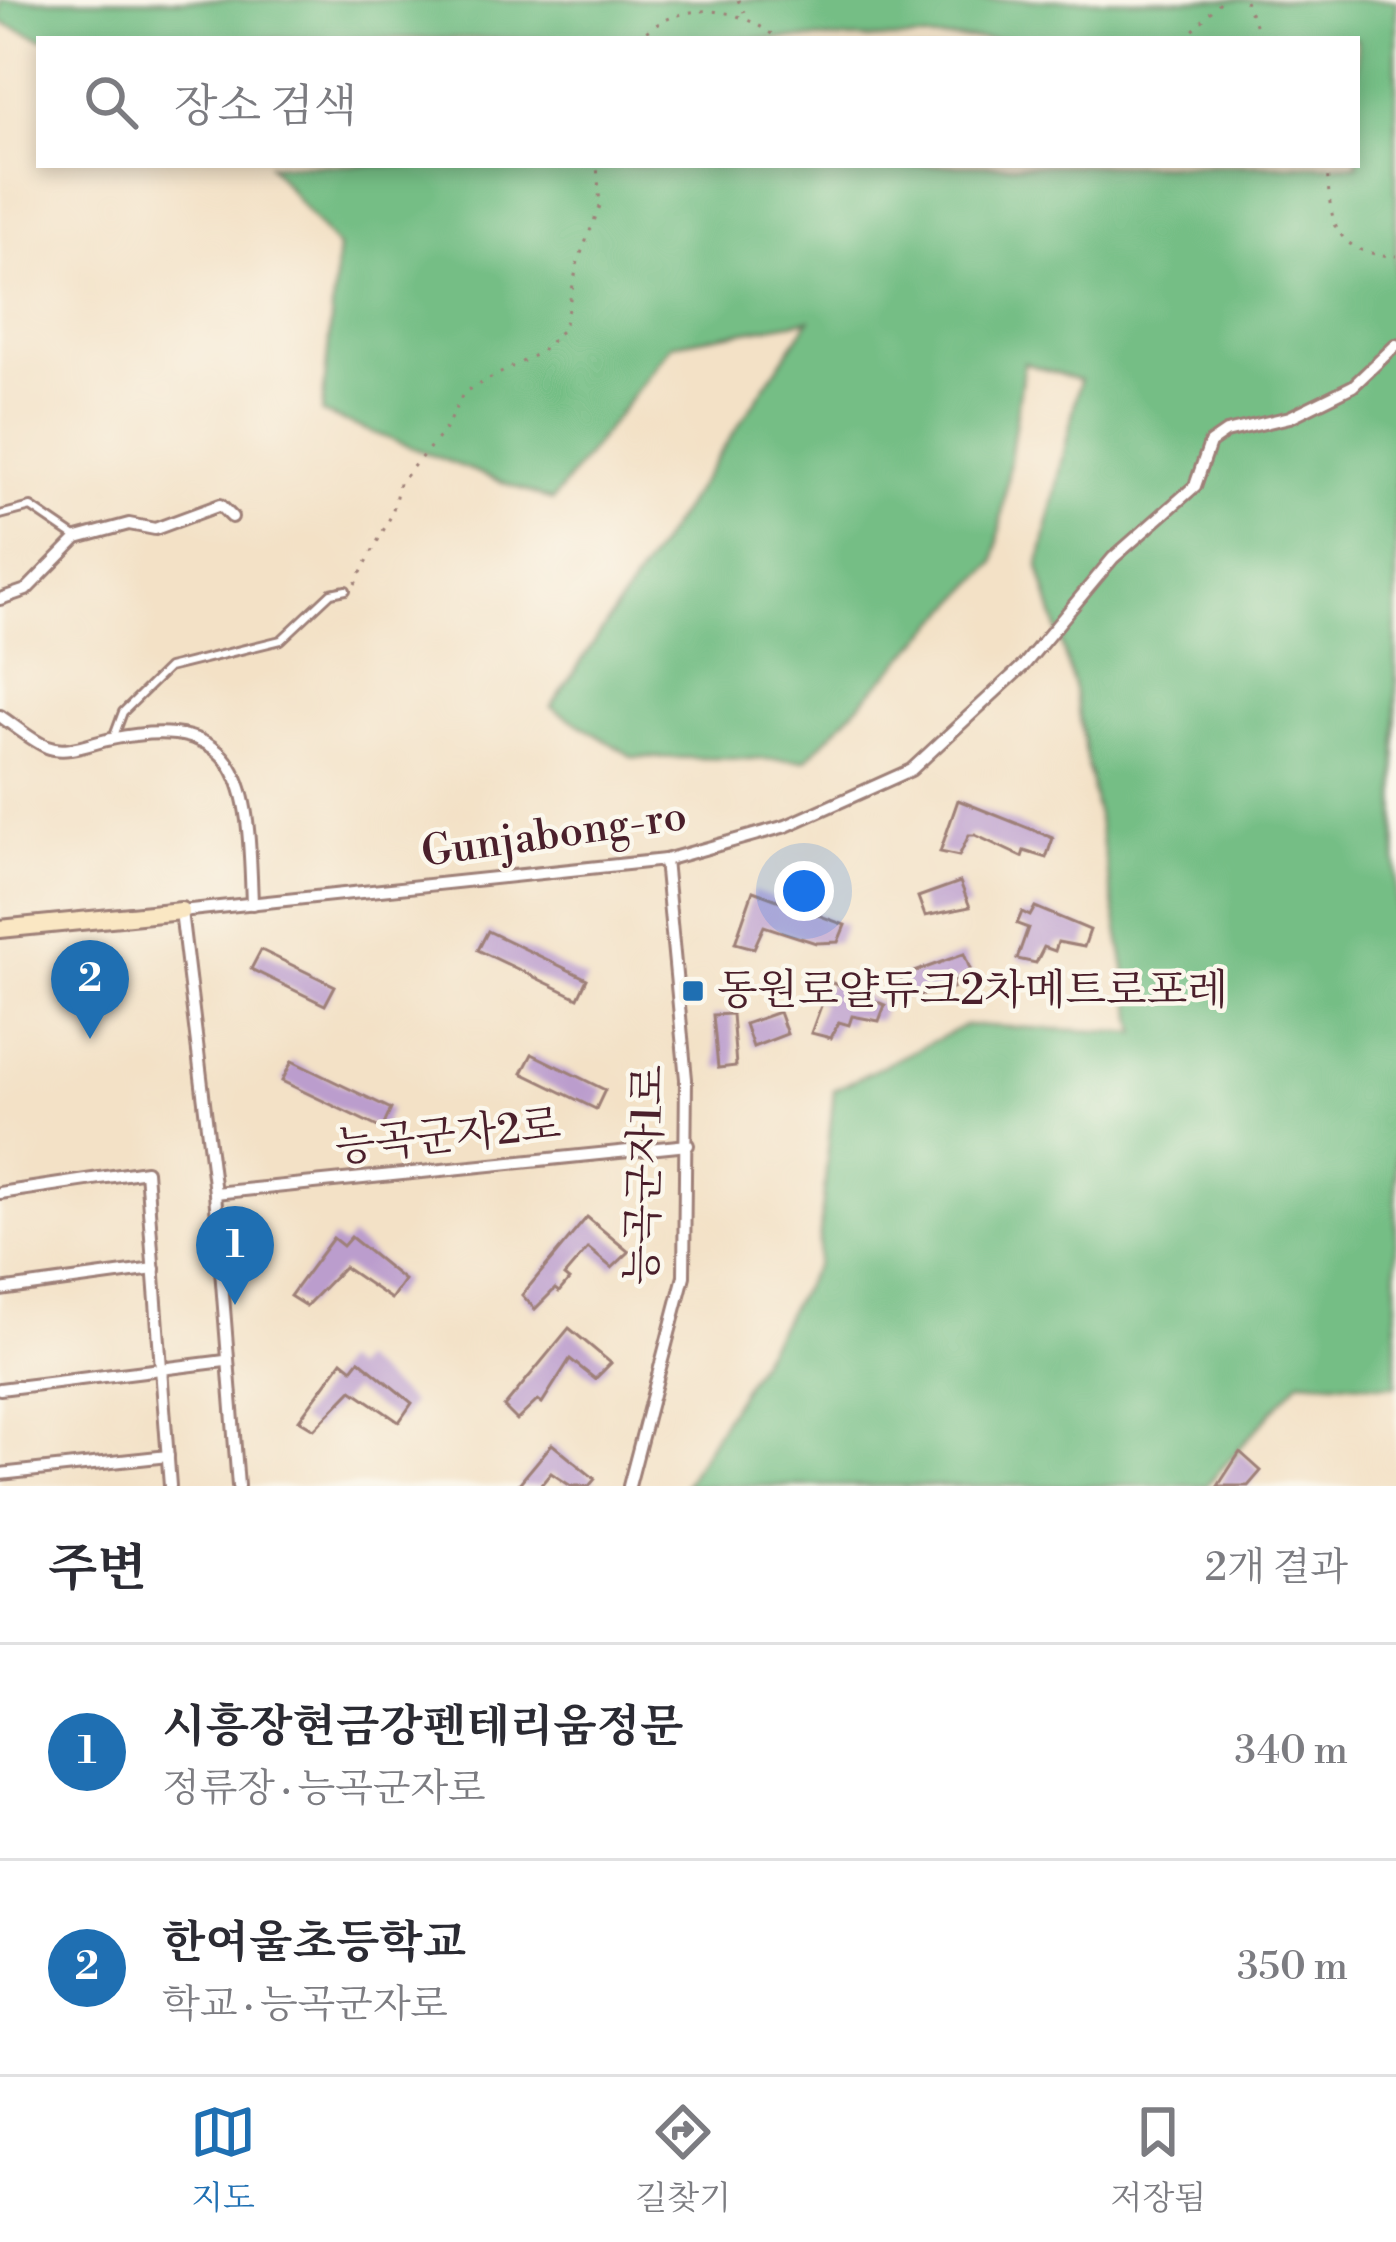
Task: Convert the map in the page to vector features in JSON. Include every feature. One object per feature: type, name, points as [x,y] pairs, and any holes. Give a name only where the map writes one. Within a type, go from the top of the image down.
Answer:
[{"type":"main road","points":[[0,929],[181,911]]},
{"type":"street","name":"Gunjabong-ro","points":[[181,911],[665,860],[787,826],[911,770],[1024,665],[1113,558],[1195,486],[1210,443],[1226,432],[1290,417],[1353,386],[1396,345]]},
{"type":"street","points":[[0,599],[26,590],[77,538],[129,524],[155,529],[220,506],[232,518]]},
{"type":"street","points":[[0,716],[46,746],[63,750],[113,738],[173,734],[206,740],[230,765],[244,796],[252,904]]},
{"type":"street","name":"능곡군자1로","points":[[628,1486],[684,1276],[688,1145],[665,860]]},
{"type":"street","points":[[181,911],[215,1193],[238,1486]]},
{"type":"street","name":"능곡군자2로","points":[[215,1193],[688,1145]]},
{"type":"street","points":[[0,1193],[146,1171],[170,1486]]},
{"type":"street","points":[[0,1290],[154,1269]]},
{"type":"street","points":[[0,1389],[225,1361]]},
{"type":"street","points":[[0,1474],[168,1456]]},
{"type":"lane","points":[[0,515],[31,507],[77,538]]},
{"type":"lane","points":[[113,738],[123,712],[168,668],[280,640],[331,593],[346,590]]},
{"type":"path","points":[[738,0],[744,14]]},
{"type":"path","points":[[1188,36],[1222,0]]},
{"type":"path","points":[[1245,0],[1260,36]]},
{"type":"path","points":[[641,36],[663,18],[709,8],[744,14],[774,36]]},
{"type":"path","points":[[346,590],[364,570],[392,514],[399,483],[444,431],[464,392],[541,352],[564,328],[578,261],[600,206],[597,168]]},
{"type":"path","points":[[1327,168],[1330,213],[1342,237],[1362,253],[1396,256]]},
{"type":"green space","points":[[0,0],[1396,0],[1396,1386],[1300,1380],[1206,1486],[684,1486],[817,1264],[834,1090],[966,1025],[1137,1033],[1073,684],[1039,567],[1080,380],[1024,363],[995,562],[806,760],[633,757],[551,707],[809,320],[672,344],[552,501],[322,413],[338,248],[271,168],[1360,168],[1360,36],[36,36],[0,22]]},
{"type":"building","points":[[958,800],[1053,838],[1046,858],[1024,851],[1022,857],[975,835],[969,835],[959,856],[940,852]]},
{"type":"building","points":[[960,882],[970,907],[925,916],[918,897]]},
{"type":"building","points":[[753,891],[845,925],[838,942],[816,943],[764,926],[754,948],[735,943]]},
{"type":"building","points":[[1035,907],[1090,930],[1084,947],[1058,942],[1055,951],[1044,947],[1036,963],[1017,959],[1028,928],[1017,924],[1022,912],[1030,916]]},
{"type":"building","points":[[488,931],[587,979],[578,998],[478,950]]},
{"type":"building","points":[[261,950],[335,986],[325,1005],[251,969]]},
{"type":"building","points":[[964,954],[972,974],[951,982],[953,988],[907,998],[900,977]]},
{"type":"building","points":[[830,982],[885,1005],[879,1021],[852,1016],[849,1025],[839,1022],[831,1038],[811,1033],[822,1003],[812,999],[816,987],[825,990]]},
{"type":"building","points":[[779,1012],[787,1034],[753,1047],[745,1024]]},
{"type":"building","points":[[732,1014],[736,1066],[718,1068],[713,1015]]},
{"type":"building","points":[[532,1054],[605,1090],[596,1109],[522,1073]]},
{"type":"building","points":[[292,1061],[391,1109],[382,1129],[282,1081]]},
{"type":"building","points":[[587,1217],[629,1252],[612,1268],[588,1248],[564,1276],[569,1280],[559,1292],[555,1289],[535,1309],[522,1295]]},
{"type":"building","points":[[351,1237],[404,1280],[391,1299],[344,1267],[306,1306],[290,1296],[333,1238],[343,1246]]},
{"type":"building","points":[[569,1328],[611,1363],[595,1379],[570,1359],[542,1403],[538,1400],[517,1420],[504,1407]]},
{"type":"building","points":[[359,1360],[412,1403],[399,1422],[352,1390],[314,1429],[299,1420],[342,1361],[352,1369]]},
{"type":"building","points":[[552,1444],[595,1479],[589,1486],[571,1486],[551,1473],[540,1486],[517,1486]]},
{"type":"building","points":[[1240,1452],[1261,1471],[1248,1486],[1218,1486]]},
{"type":"place","name":"동원로얄듀크2차메트로포레","points":[[693,991]]},
{"type":"place","name":"한여울초등학교","points":[[90,1039]]},
{"type":"place","name":"시흥장현금강펜테리움정문","points":[[235,1305]]}]
